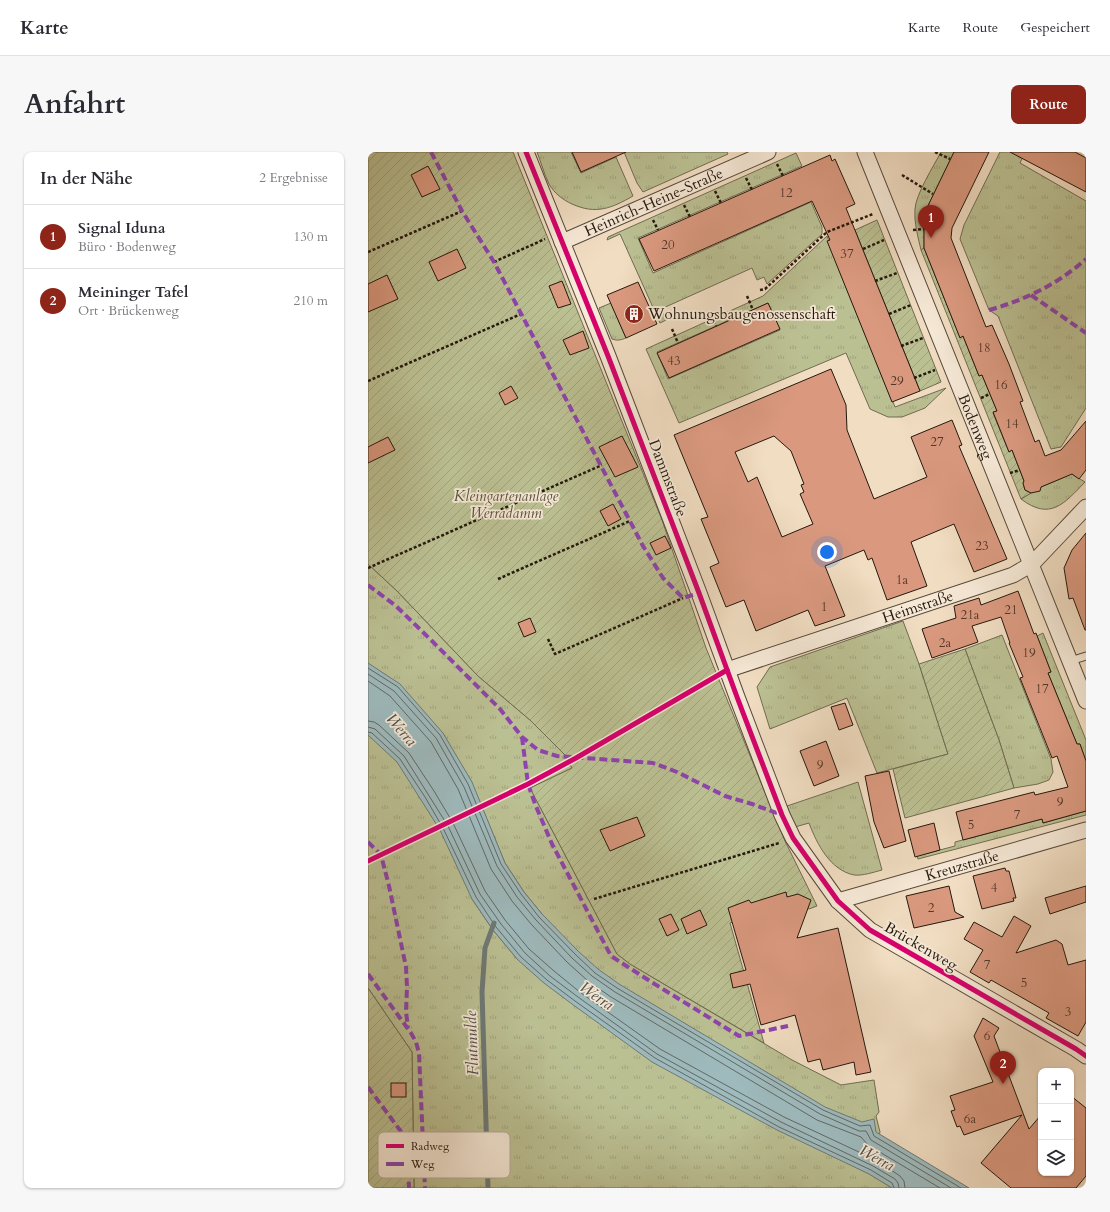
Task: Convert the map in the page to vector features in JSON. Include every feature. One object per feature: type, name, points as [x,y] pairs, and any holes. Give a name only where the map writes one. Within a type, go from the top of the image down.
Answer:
[{"type":"street","name":"Dammstraße","points":[[526,152],[611,363],[782,815]]},
{"type":"street","name":"Heinrich-Heine-Straße","points":[[560,237],[768,152]]},
{"type":"street","name":"Bodenweg","points":[[865,152],[1086,701]]},
{"type":"street","name":"Heimstraße","points":[[727,670],[1013,574],[1032,564],[1086,507]]},
{"type":"street","name":"Brückenweg","points":[[782,815],[793,838],[838,901],[870,930],[1086,1056]]},
{"type":"street","name":"Kreuzstraße","points":[[838,901],[1086,830]]},
{"type":"lane","points":[[1070,661],[1086,656]]},
{"type":"path","points":[[935,152],[950,160]]},
{"type":"path","points":[[902,175],[933,194]]},
{"type":"path","points":[[760,290],[765,289],[827,232],[888,208]]},
{"type":"path","points":[[368,252],[462,211]]},
{"type":"path","points":[[863,249],[899,234]]},
{"type":"path","points":[[494,262],[560,237]]},
{"type":"path","points":[[876,281],[912,267]]},
{"type":"path","points":[[747,296],[753,310]]},
{"type":"path","points":[[889,314],[925,300]]},
{"type":"path","points":[[709,312],[716,326]]},
{"type":"path","points":[[368,381],[521,314]]},
{"type":"path","points":[[672,329],[678,343]]},
{"type":"path","points":[[902,346],[938,332]]},
{"type":"path","points":[[914,378],[951,364]]},
{"type":"path","points":[[368,568],[602,465]]},
{"type":"path","points":[[498,580],[630,522]]},
{"type":"path","points":[[548,639],[555,654],[683,598]]},
{"type":"path","points":[[594,899],[793,838]]},
{"type":"green space","name":"Kleingartenanlage Werradamm","points":[[368,152],[513,152],[662,520],[706,648],[785,841],[817,906],[809,909],[797,903],[730,923],[764,1043],[630,964],[617,954],[530,788],[572,768],[565,755],[530,720],[478,676],[397,591],[368,564]]},
{"type":"green space","points":[[537,152],[571,152],[581,173],[616,157],[633,196],[604,209],[589,209],[572,204],[559,196],[553,190],[549,184]]},
{"type":"green space","points":[[624,152],[727,152],[728,154],[643,192],[637,183]]},
{"type":"green space","points":[[941,152],[954,152],[924,214],[924,248],[921,250],[916,230],[916,203],[925,180]]},
{"type":"green space","points":[[1000,152],[1025,152],[1020,163],[1086,201],[1086,408],[1061,447],[1051,449],[998,316],[989,310],[960,239],[964,225]]},
{"type":"green space","points":[[796,153],[802,166],[638,238],[653,273],[811,202],[822,227],[822,234],[767,284],[764,277],[757,280],[752,268],[661,309],[666,320],[660,323],[620,234],[607,240],[608,237]]},
{"type":"green space","points":[[877,220],[941,382],[920,391],[855,230]]},
{"type":"green space","points":[[827,236],[895,407],[946,388],[925,408],[902,417],[888,417],[870,409],[846,353],[679,423],[646,349],[763,296]],"holes":[[[768,303],[780,330],[668,379],[657,352]]]},
{"type":"green space","points":[[924,248],[960,337],[963,336],[979,376],[982,375],[997,411],[993,413],[1009,452],[1012,450],[1024,481],[1023,483],[1025,490],[1031,493],[1021,499],[921,250]]},
{"type":"green space","points":[[611,303],[626,338],[619,340],[612,339],[599,308]]},
{"type":"green space","points":[[1070,473],[1085,482],[1070,497],[1056,507],[1040,509],[1021,499],[1041,487],[1065,477]]},
{"type":"green space","points":[[368,564],[397,591],[478,676],[530,720],[565,755],[572,768],[530,788],[617,954],[630,964],[792,1060],[841,1085],[874,1080],[879,1112],[876,1116],[880,1132],[869,1173],[892,1188],[414,1188],[414,1178],[510,1178],[510,1132],[413,1132],[412,1052],[368,988]],"holes":[[[483,810],[505,863],[524,892],[542,914],[518,960],[493,930],[472,899]]]},
{"type":"green space","points":[[903,621],[919,664],[948,754],[877,773],[847,698],[770,729],[757,687],[770,667]]},
{"type":"green space","points":[[1043,633],[1086,740],[1086,761],[1080,744],[1077,744],[1048,673],[1051,672],[1037,636]]},
{"type":"green space","points":[[1002,635],[1051,759],[1053,772],[1049,780],[1038,784],[1014,788],[999,740],[965,649]]},
{"type":"green space","points":[[965,649],[999,740],[1014,788],[905,818],[893,769],[948,754],[919,664]]},
{"type":"green space","points":[[858,782],[882,870],[868,874],[854,875],[838,868],[831,862],[820,847],[809,823],[795,827],[787,806]]},
{"type":"green space","points":[[1086,811],[1086,815],[918,859],[917,856],[955,846],[955,842],[1042,819],[1043,823]]},
{"type":"green space","points":[[368,988],[412,1052],[413,1132],[378,1132],[378,1178],[414,1178],[414,1188],[368,1188]]},
{"type":"water","name":"Werra","points":[[368,663],[400,684],[443,733],[472,782],[505,863],[524,892],[542,914],[598,969],[619,984],[825,1107],[862,1122],[874,1119],[876,1132],[969,1188],[892,1188],[869,1174],[777,1130],[652,1062],[544,983],[518,960],[493,930],[472,899],[440,830],[397,762],[368,735]]},
{"type":"building","points":[[572,152],[626,152],[581,172]]},
{"type":"building","points":[[954,152],[989,152],[952,228],[951,238],[986,327],[992,325],[1009,364],[1023,401],[1020,402],[1035,442],[1039,440],[1045,456],[1061,450],[1086,421],[1086,470],[1079,479],[1072,474],[1041,487],[1040,491],[1031,493],[1025,490],[1023,483],[1024,481],[1012,450],[1009,452],[993,412],[997,411],[982,375],[979,376],[963,336],[960,338],[924,248],[924,214]]},
{"type":"building","points":[[1010,152],[1075,152],[1086,158],[1086,192]]},
{"type":"building","points":[[830,155],[832,161],[835,159],[855,204],[846,208],[920,391],[892,402],[827,241],[830,240],[812,201],[654,271],[639,239]]},
{"type":"building","points":[[428,166],[440,189],[422,197],[411,175]]},
{"type":"building","points":[[457,249],[466,268],[438,281],[429,262]]},
{"type":"building","points":[[387,275],[398,299],[368,312],[368,284]]},
{"type":"building","points":[[562,281],[571,304],[558,308],[549,286]]},
{"type":"building","name":"Wohnungsbaugenossenschaft","points":[[638,282],[657,324],[626,338],[607,295]]},
{"type":"building","points":[[768,303],[780,329],[669,378],[657,353]]},
{"type":"building","points":[[583,331],[589,348],[570,355],[563,340]]},
{"type":"building","points":[[831,369],[846,405],[847,430],[874,499],[927,477],[911,437],[952,420],[962,445],[959,446],[1007,559],[974,572],[954,524],[911,542],[927,586],[887,600],[872,558],[868,560],[864,550],[825,566],[845,616],[815,626],[808,610],[756,631],[744,600],[726,607],[710,567],[719,563],[701,519],[708,517],[674,435]],"holes":[[[774,436],[791,451],[804,484],[801,485],[804,492],[800,494],[813,524],[782,537],[757,477],[748,482],[735,452]]]},
{"type":"building","points":[[511,386],[518,398],[505,405],[499,393]]},
{"type":"building","points":[[622,436],[638,467],[615,477],[599,447]]},
{"type":"building","points":[[388,437],[395,450],[368,463],[368,447]]},
{"type":"building","points":[[613,504],[621,519],[608,526],[600,511]]},
{"type":"building","points":[[1086,533],[1085,630],[1073,598],[1069,599],[1064,568],[1072,550]]},
{"type":"building","points":[[665,536],[671,548],[656,555],[650,543]]},
{"type":"building","points":[[1018,591],[1034,634],[1036,633],[1051,672],[1048,673],[1077,744],[1080,744],[1086,761],[1086,811],[1043,823],[1042,819],[963,840],[956,812],[1034,792],[1035,795],[1068,787],[1057,756],[1052,758],[1020,678],[1023,677],[1009,643],[1001,617],[972,626],[978,642],[932,658],[922,629],[956,618],[954,606],[979,598],[981,605]]},
{"type":"building","points":[[530,618],[536,632],[524,637],[518,623]]},
{"type":"building","points":[[845,703],[853,725],[839,730],[831,707]]},
{"type":"building","points":[[826,741],[839,776],[814,786],[800,751]]},
{"type":"building","points":[[889,771],[906,841],[884,848],[874,822],[865,776]]},
{"type":"building","points":[[637,817],[645,836],[610,851],[600,830]]},
{"type":"building","points":[[934,823],[940,850],[915,857],[908,830]]},
{"type":"building","points":[[1005,868],[1006,871],[1009,871],[1016,898],[1013,898],[1014,901],[982,909],[973,876]]},
{"type":"building","points":[[949,886],[955,912],[964,917],[914,928],[906,896]]},
{"type":"building","points":[[1086,886],[1086,902],[1050,914],[1045,898]]},
{"type":"building","points":[[786,892],[787,897],[798,894],[811,900],[797,938],[838,928],[871,1072],[856,1075],[854,1062],[823,1070],[820,1059],[808,1062],[795,1015],[761,1025],[750,984],[733,988],[730,974],[746,970],[728,908],[749,900],[751,903]]},
{"type":"building","points":[[700,910],[707,925],[687,934],[681,919]]},
{"type":"building","points":[[671,914],[679,930],[667,936],[659,919]]},
{"type":"building","points":[[1014,916],[1031,926],[1016,953],[1056,940],[1062,944],[1068,965],[1086,960],[1086,1022],[1078,1036],[1046,1018],[1049,1013],[991,980],[989,983],[970,972],[983,950],[964,939],[974,922],[1002,937]]},
{"type":"building","points":[[983,1018],[999,1028],[994,1036],[1029,1129],[1038,1118],[1038,1176],[1074,1176],[1074,1098],[1086,1108],[1086,1176],[1076,1188],[1011,1188],[981,1163],[1022,1115],[964,1135],[960,1126],[957,1127],[951,1111],[955,1110],[950,1096],[993,1082],[974,1036]]},
{"type":"building","points":[[391,1083],[406,1083],[406,1097],[391,1097]]},
{"type":"waterway","name":"Flutmulde","points":[[486,1132],[482,992],[485,948],[494,923]]},
{"type":"waterway","name":"Flutmulde","points":[[488,1178],[488,1188]]},
{"type":"marked path","points":[[431,152],[462,211],[494,262],[643,546],[663,578],[683,598],[699,593]]},
{"type":"marked path","points":[[989,310],[1028,296],[1040,290],[1064,276],[1086,259]]},
{"type":"marked path","points":[[1031,295],[1086,333]]},
{"type":"marked path","points":[[368,585],[396,606],[500,709],[522,737],[538,750],[557,756],[653,763],[677,772],[725,796],[782,815]]},
{"type":"marked path","points":[[522,737],[528,784],[535,804],[552,844],[611,956],[739,1036],[788,1026]]},
{"type":"marked path","points":[[368,842],[381,855],[389,886],[406,967],[406,1012],[408,1027]]},
{"type":"marked path","points":[[368,974],[416,1042],[419,1053],[423,1132]]},
{"type":"marked path","points":[[368,1087],[401,1132]]},
{"type":"marked path","points":[[409,1178],[409,1188]]},
{"type":"marked path","points":[[425,1178],[425,1188]]},
{"type":"cycle path","points":[[526,152],[608,356],[782,815],[793,838],[838,901],[870,930],[1086,1056]]},
{"type":"cycle path","points":[[368,861],[528,784],[576,758],[727,670]]},
{"type":"place","name":"Signal Iduna","points":[[931,238]]},
{"type":"place","name":"Wohnungsbaugenossenschaft","points":[[634,314]]},
{"type":"place","name":"Meininger Tafel","points":[[1003,1084]]}]
